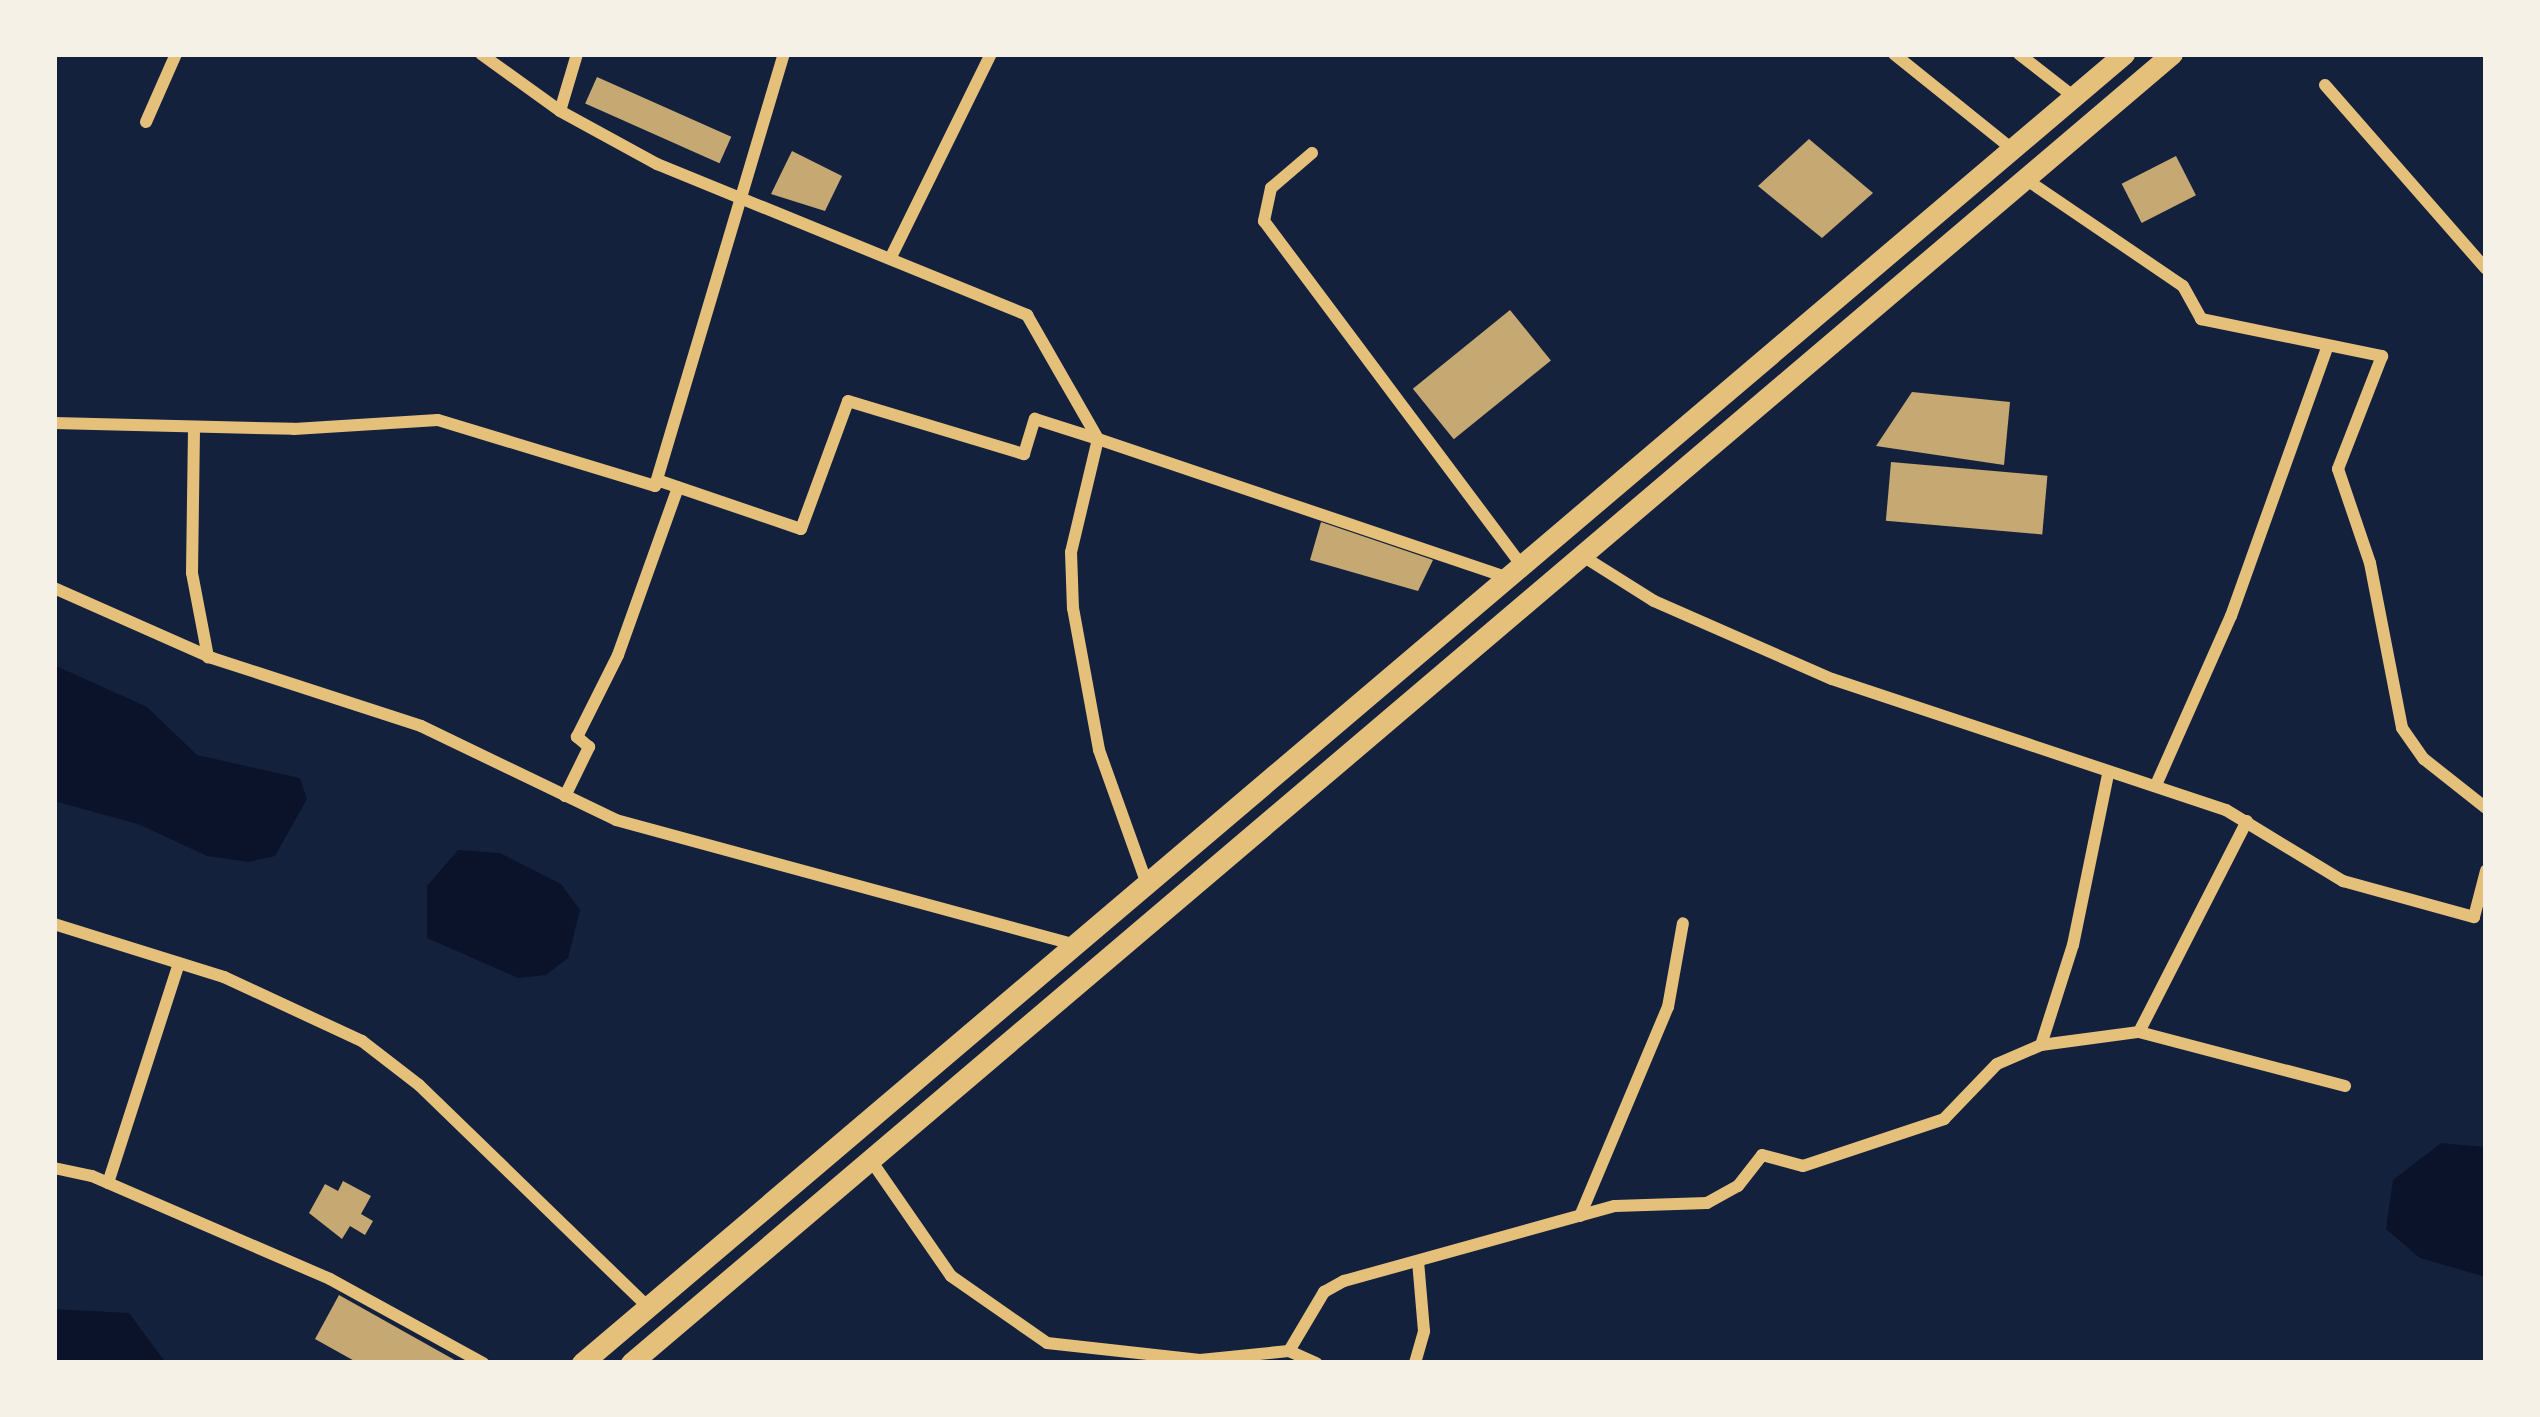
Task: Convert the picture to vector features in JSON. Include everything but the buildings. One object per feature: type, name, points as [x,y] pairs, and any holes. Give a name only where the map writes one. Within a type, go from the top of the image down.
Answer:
[{"type":"highway","points":[[582,1363],[2007,145],[2124,54]]},
{"type":"highway","points":[[631,1363],[2172,54]]},
{"type":"street","points":[[146,122],[176,54]]},
{"type":"street","points":[[481,54],[560,111],[657,164],[745,194],[1027,315],[1098,439],[1071,553],[1073,608],[1099,750],[1146,881]]},
{"type":"street","points":[[560,111],[577,54]]},
{"type":"street","points":[[54,423],[194,429],[438,420],[656,486],[730,217],[745,194],[784,54]]},
{"type":"street","points":[[891,257],[991,54]]},
{"type":"street","points":[[1894,54],[2007,145]]},
{"type":"street","points":[[2019,54],[2074,97]]},
{"type":"street","points":[[2325,85],[2486,269]]},
{"type":"street","points":[[1312,153],[1271,188],[1264,221],[1514,570]]},
{"type":"street","points":[[2024,178],[2183,286],[2201,319],[2381,356],[2338,469],[2370,563],[2402,728],[2424,759],[2486,808]]},
{"type":"street","points":[[2156,785],[2231,616],[2327,348]]},
{"type":"street","points":[[657,480],[801,529],[848,400],[1024,454],[1035,419],[1514,570]]},
{"type":"street","points":[[194,429],[192,573],[208,657]]},
{"type":"street","points":[[565,796],[589,747],[577,737],[618,655],[679,487]]},
{"type":"street","points":[[1582,555],[1654,601],[1832,679],[2108,775],[2156,785],[2247,820],[2343,881],[2474,917],[2486,872]]},
{"type":"street","points":[[54,588],[208,657],[421,726],[616,820],[1072,944]]},
{"type":"street","points":[[2041,1046],[2073,945],[2108,775]]},
{"type":"street","points":[[2139,1032],[2247,820]]},
{"type":"street","points":[[1580,1216],[1668,1007],[1683,923]]},
{"type":"street","points":[[54,924],[291,1003],[362,1040],[419,1085],[648,1307]]},
{"type":"street","points":[[108,1183],[179,963]]},
{"type":"street","points":[[1289,1351],[1324,1292],[1615,1206],[1707,1203],[1738,1186],[1762,1155],[1803,1166],[1903,1136],[1944,1119],[1997,1064],[2041,1046],[2139,1032],[2345,1086]]},
{"type":"street","points":[[870,1158],[951,1276],[1047,1343],[1200,1360],[1289,1351],[1316,1363]]},
{"type":"street","points":[[54,1168],[108,1183],[330,1279],[483,1363]]},
{"type":"street","points":[[1415,1363],[1424,1330],[1418,1261]]},
{"type":"water","points":[[54,665],[147,707],[197,755],[300,778],[307,799],[275,856],[249,862],[207,856],[138,824],[54,801]]},
{"type":"water","points":[[458,850],[500,853],[561,884],[580,910],[568,958],[546,975],[518,978],[427,938],[427,886]]},
{"type":"water","points":[[2441,1143],[2486,1147],[2486,1277],[2420,1258],[2386,1229],[2393,1180]]},
{"type":"water","points":[[54,1309],[129,1313],[166,1363],[54,1363]]}]
